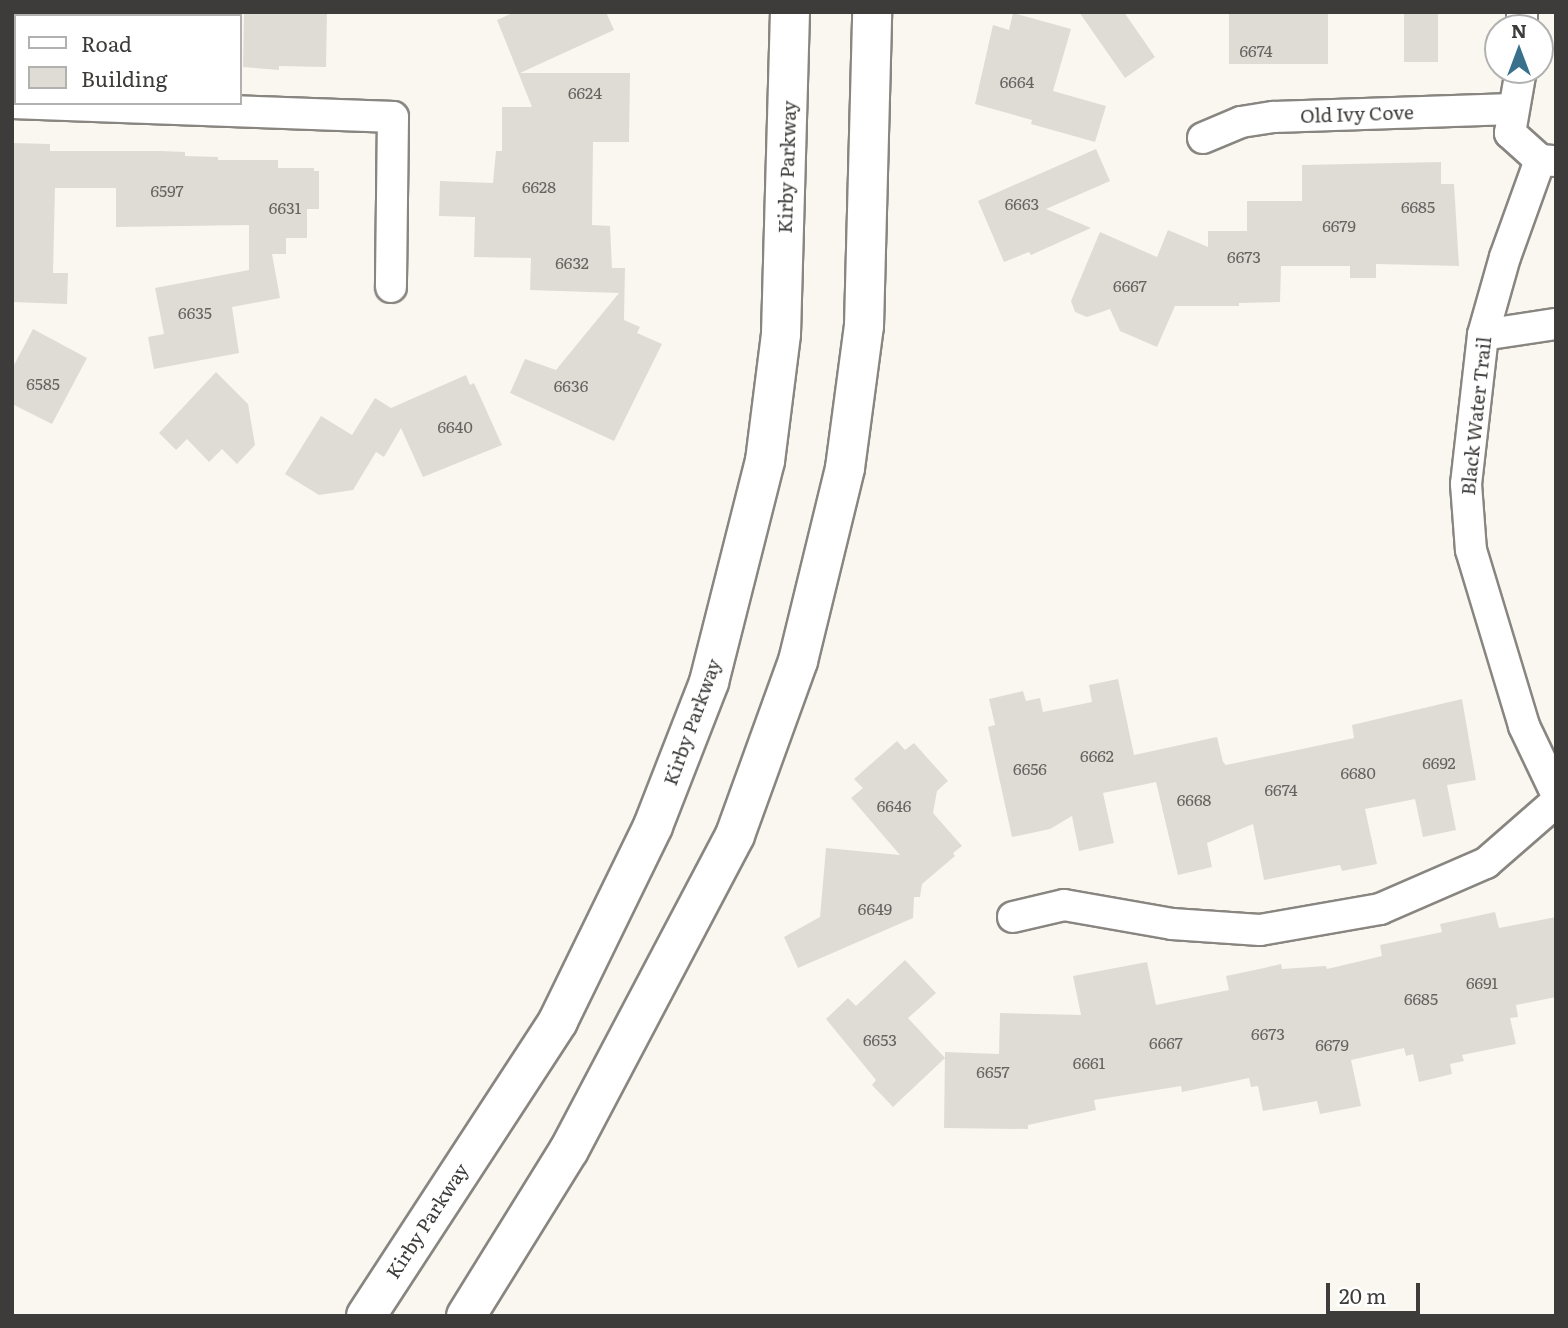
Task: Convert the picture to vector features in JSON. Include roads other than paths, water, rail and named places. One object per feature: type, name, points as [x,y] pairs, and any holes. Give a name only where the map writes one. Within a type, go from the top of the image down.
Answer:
[{"type":"main road","name":"Kirby Parkway","points":[[366,1316],[558,1021],[653,826],[709,682],[765,461],[782,334],[790,12]]},
{"type":"main road","points":[[466,1316],[569,1150],[735,835],[798,661],[845,468],[864,326],[872,12]]},
{"type":"street","name":"Black Water Trail","points":[[1518,84],[1510,133],[1548,161],[1505,257],[1483,335],[1466,484],[1471,550],[1524,726],[1556,793]]},
{"type":"street","points":[[66,105],[393,117],[391,287]]},
{"type":"street","name":"Old Ivy Cove","points":[[1203,138],[1241,122],[1274,117],[1513,109]]},
{"type":"street","points":[[1483,335],[1556,324]]},
{"type":"street","points":[[1013,917],[1064,905],[1172,924],[1260,930],[1380,909],[1486,863],[1556,802]]}]
